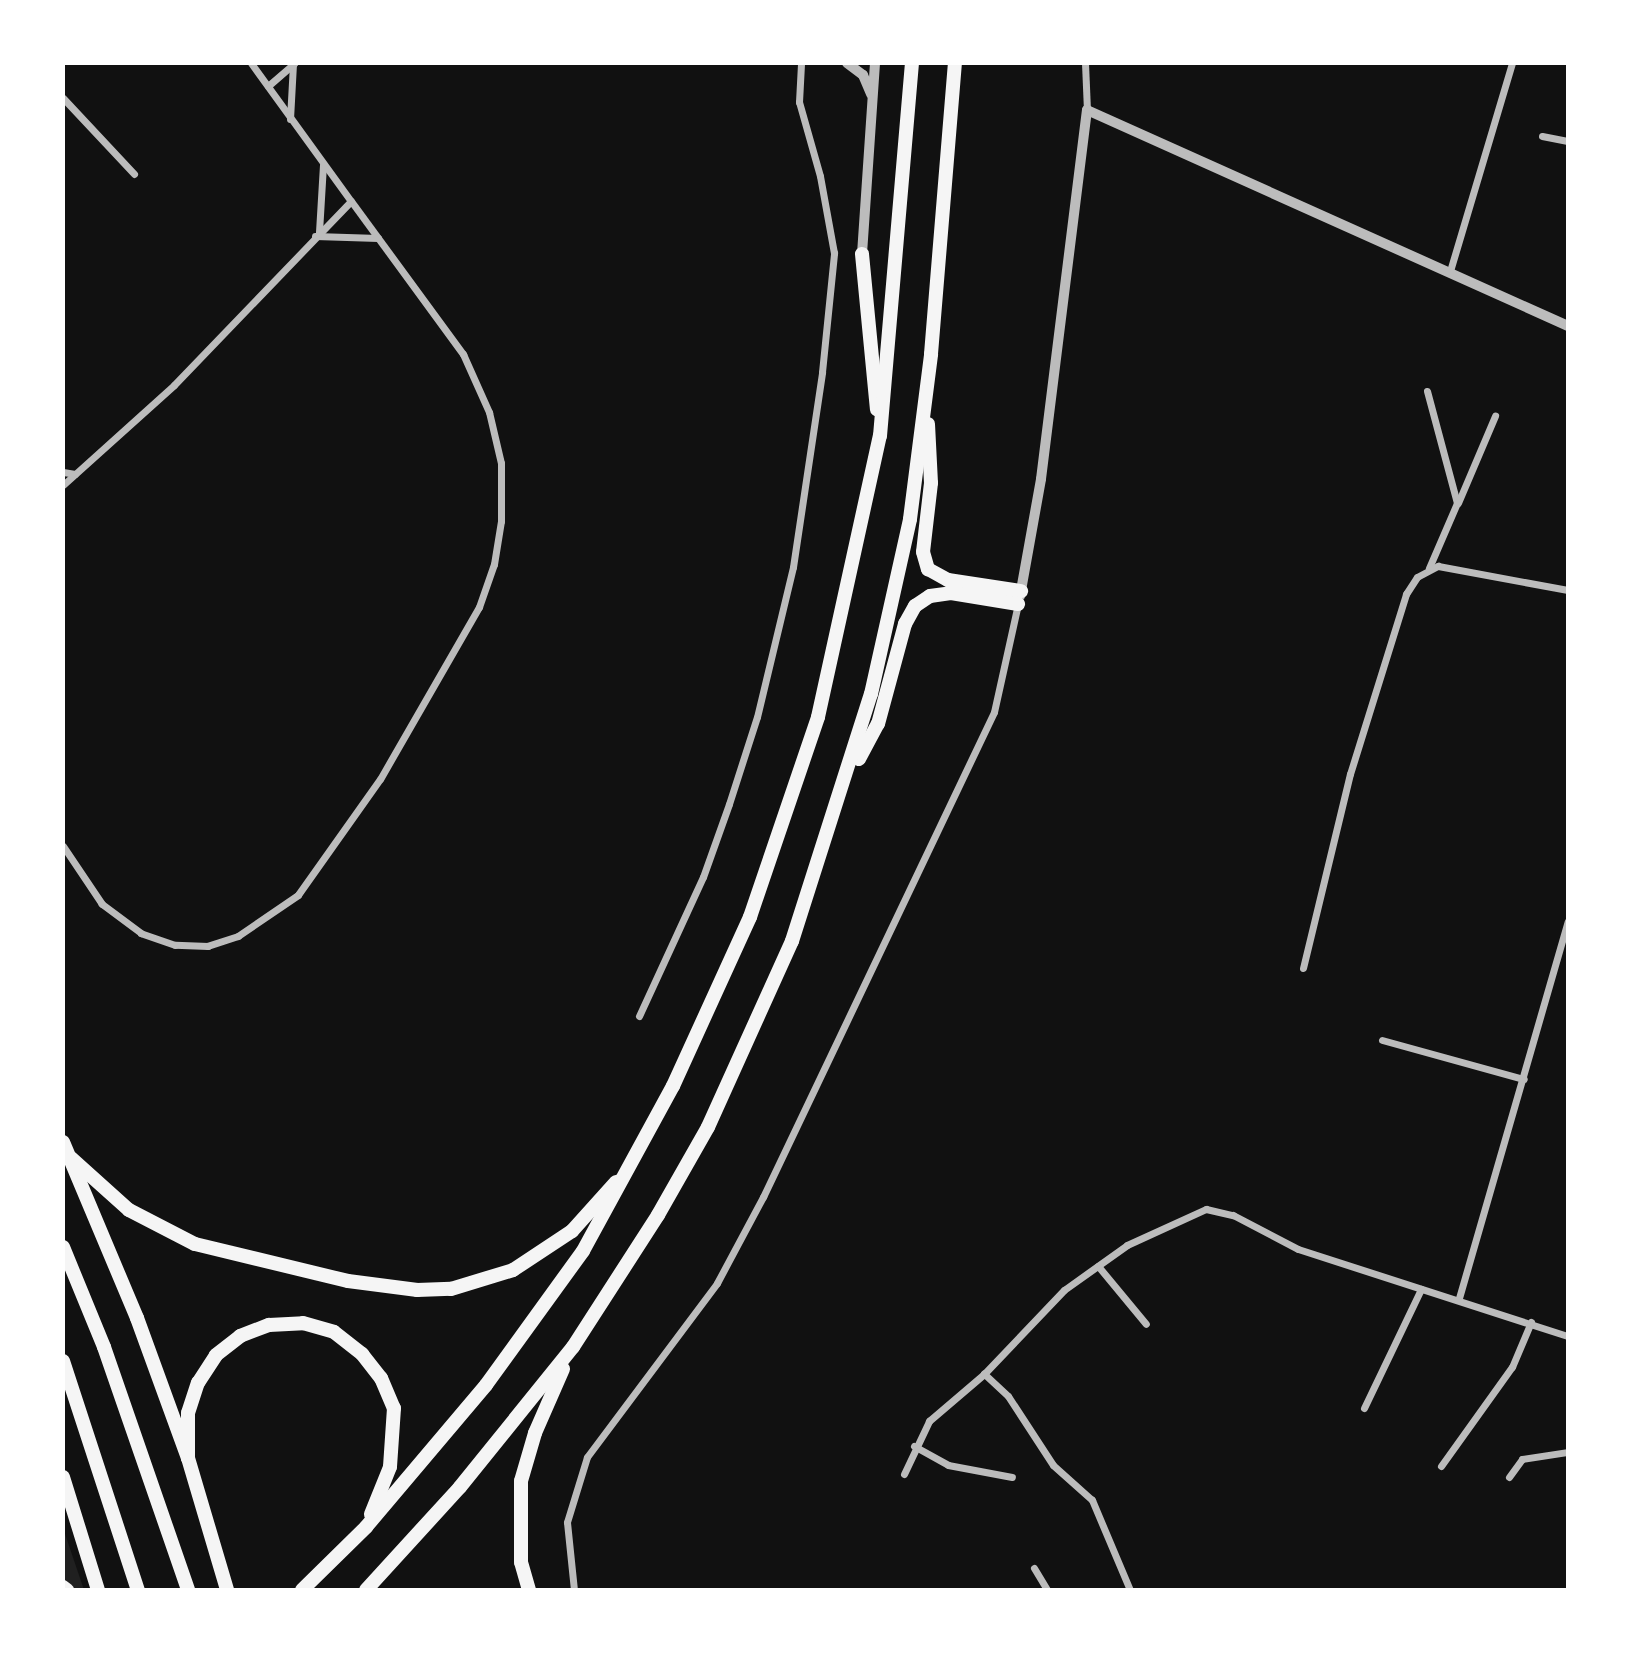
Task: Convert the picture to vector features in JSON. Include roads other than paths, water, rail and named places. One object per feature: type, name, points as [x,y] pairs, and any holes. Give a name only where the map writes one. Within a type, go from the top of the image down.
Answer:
[{"type":"highway","points":[[302,1590],[366,1527],[536,1320],[635,1160],[716,999],[789,812],[841,627],[880,436],[912,63]]},
{"type":"highway","points":[[366,1590],[469,1477],[573,1347],[658,1215],[708,1127],[792,941],[847,782],[907,533],[925,408],[955,63]]},
{"type":"highway","points":[[862,254],[880,436]]},
{"type":"highway","points":[[925,408],[932,449],[923,552],[928,569],[948,580],[1020,598]]},
{"type":"highway","points":[[847,782],[878,724],[905,624],[915,606],[930,596],[951,593],[1020,598]]},
{"type":"highway","points":[[63,1142],[188,1458],[227,1590]]},
{"type":"highway","points":[[71,1158],[129,1210],[195,1244],[348,1281],[417,1290],[451,1289],[489,1279],[543,1253],[572,1231],[635,1160]]},
{"type":"highway","points":[[63,1247],[104,1347],[188,1590]]},
{"type":"highway","points":[[188,1458],[188,1413],[198,1383],[216,1355],[240,1336],[269,1325],[303,1323],[334,1332],[362,1354],[381,1378],[394,1408],[390,1466],[366,1527]]},
{"type":"highway","points":[[529,1590],[521,1562],[521,1481],[535,1433],[573,1347]]},
{"type":"highway","points":[[63,1361],[138,1590]]},
{"type":"highway","points":[[63,1477],[98,1590]]},
{"type":"highway","points":[[63,1587],[68,1590]]},
{"type":"street","points":[[63,846],[102,904],[141,933],[175,945],[208,946],[238,936],[298,895],[331,852],[430,698],[479,607],[494,564],[501,521],[501,463],[489,412],[463,354],[251,63]]},
{"type":"street","points":[[268,86],[294,63]]},
{"type":"street","points":[[290,119],[294,63]]},
{"type":"street","points":[[639,1016],[703,877],[729,804],[760,705],[793,567],[834,253],[823,186],[799,102],[800,63]]},
{"type":"street","points":[[847,63],[863,75],[873,100]]},
{"type":"street","points":[[862,254],[875,63]]},
{"type":"street","points":[[574,1590],[567,1522],[587,1457],[717,1283],[763,1197],[994,712],[1020,598],[1041,479],[1087,110],[1085,63]]},
{"type":"street","points":[[1450,271],[1512,63]]},
{"type":"street","points":[[63,98],[134,174]]},
{"type":"street","points":[[1087,110],[1568,326]]},
{"type":"street","points":[[1542,136],[1568,141]]},
{"type":"street","points":[[317,234],[323,164]]},
{"type":"street","points":[[63,485],[174,385],[351,201]]},
{"type":"street","points":[[317,234],[378,238]]},
{"type":"street","points":[[1427,391],[1457,503]]},
{"type":"street","points":[[1303,968],[1350,774],[1406,594],[1429,568],[1495,415]]},
{"type":"street","points":[[63,472],[75,474]]},
{"type":"street","points":[[1429,568],[1438,566],[1568,590]]},
{"type":"street","points":[[1459,1298],[1568,921]]},
{"type":"street","points":[[1382,1040],[1524,1079]]},
{"type":"street","points":[[904,1474],[914,1446],[929,1420],[984,1374],[1064,1290],[1127,1245],[1206,1209],[1233,1215],[1298,1249],[1421,1289],[1459,1298],[1568,1336]]},
{"type":"street","points":[[1098,1266],[1146,1324]]},
{"type":"street","points":[[1364,1408],[1421,1289]]},
{"type":"street","points":[[1441,1466],[1512,1367],[1531,1322]]},
{"type":"street","points":[[984,1374],[1008,1396],[1052,1465],[1092,1500],[1130,1590]]},
{"type":"street","points":[[914,1446],[948,1465],[1012,1477]]},
{"type":"street","points":[[1509,1477],[1522,1459],[1568,1452]]},
{"type":"street","points":[[1034,1568],[1047,1590]]}]
